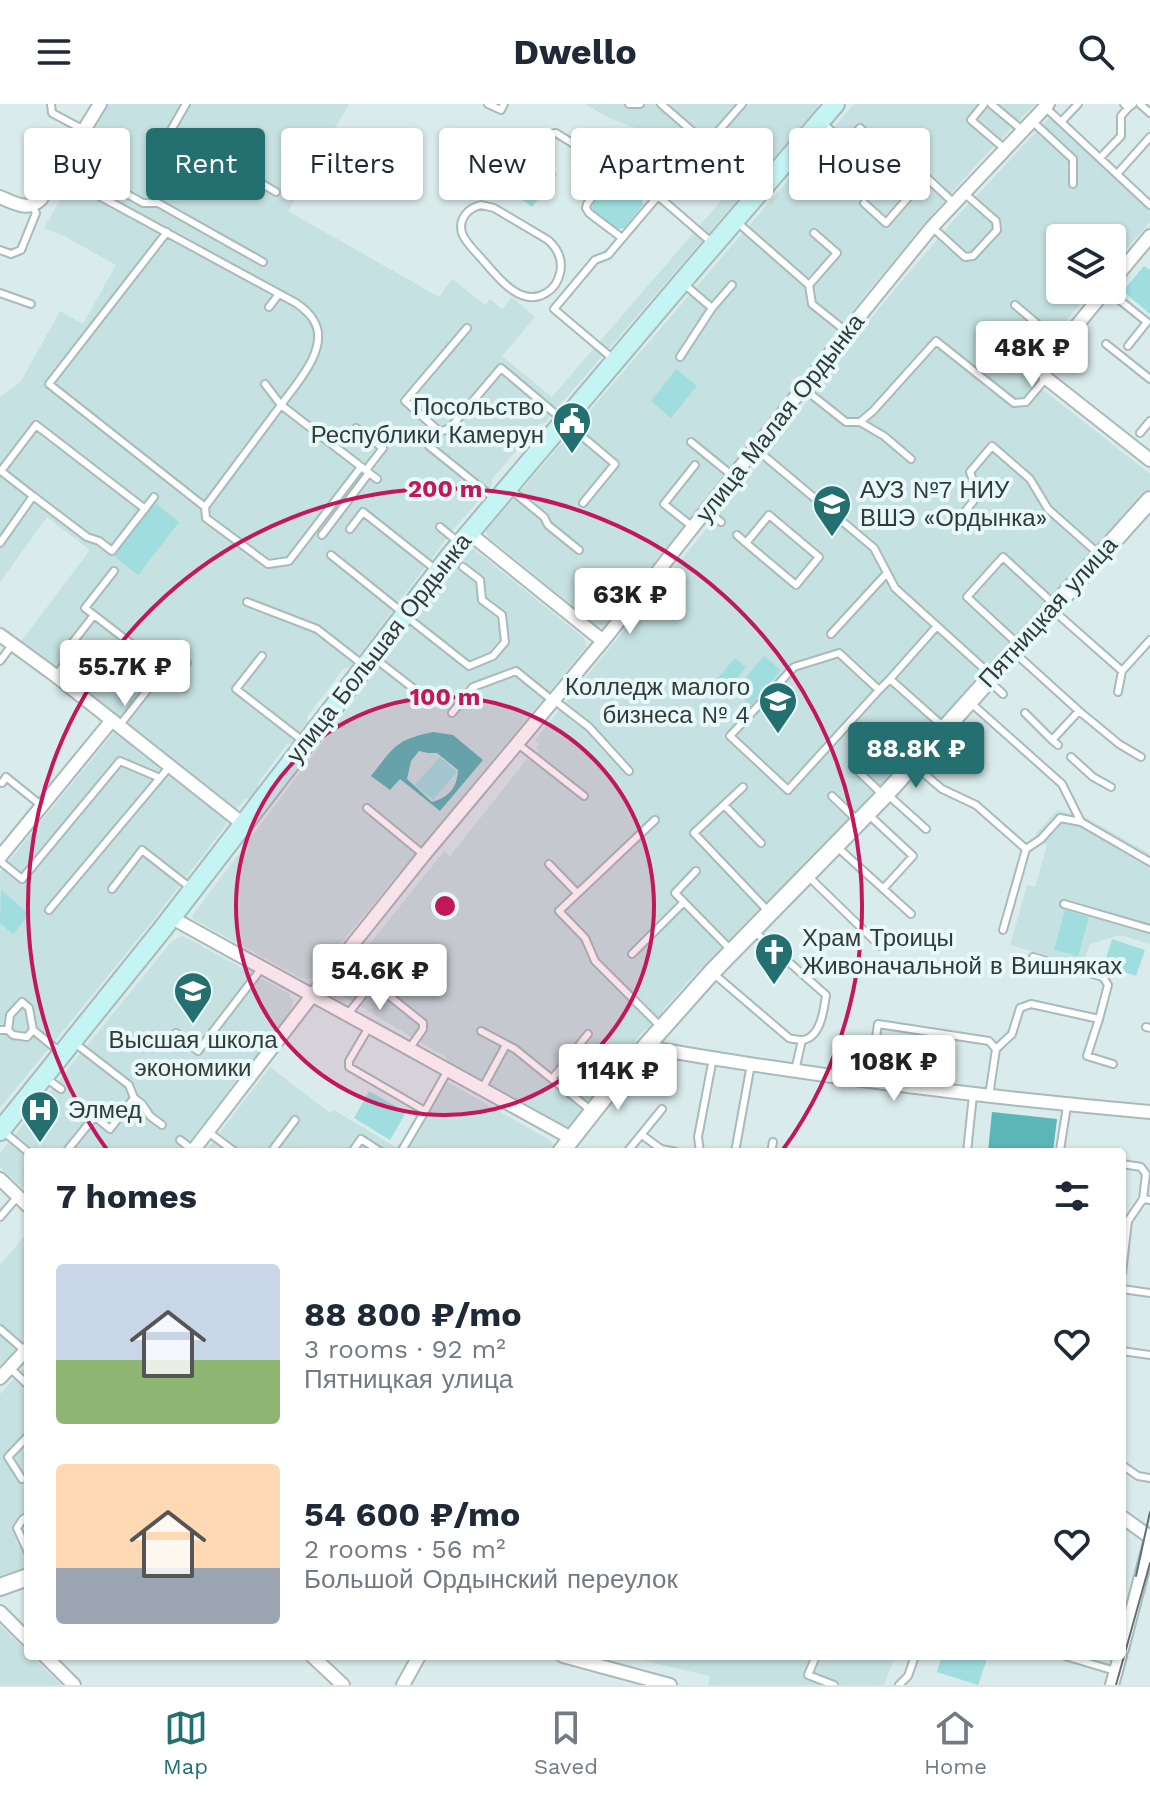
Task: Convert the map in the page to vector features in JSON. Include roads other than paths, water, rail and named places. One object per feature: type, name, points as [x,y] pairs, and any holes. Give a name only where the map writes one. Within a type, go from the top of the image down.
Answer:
[{"type":"main road","name":"улица Большая Ордынка","points":[[773,176],[835,104]]},
{"type":"main road","name":"улица Большая Ордынка","points":[[1,1130],[172,918],[464,538],[752,200]]},
{"type":"street","points":[[85,128],[100,104]]},
{"type":"street","name":"улица Малая Ордынка","points":[[194,1148],[424,855],[603,641],[932,227],[1047,105]]},
{"type":"street","points":[[0,197],[24,206],[40,200]]},
{"type":"street","points":[[1126,265],[1150,236]]},
{"type":"street","points":[[1097,304],[1083,325],[1061,344],[1043,370],[1046,378],[1150,460]]},
{"type":"street","name":"Пятницкая улица","points":[[566,1145],[661,1028],[752,929],[885,795],[1150,500]]},
{"type":"street","points":[[464,538],[603,641]]},
{"type":"street","points":[[5,642],[56,676],[243,824]]},
{"type":"street","points":[[0,859],[115,723]]},
{"type":"street","points":[[172,918],[482,1089],[566,1145]]},
{"type":"street","points":[[645,1047],[869,1082],[1150,1112]]},
{"type":"street","points":[[0,1179],[24,1202]]},
{"type":"street","points":[[0,1378],[24,1351]]},
{"type":"street","points":[[1126,1520],[1150,1540],[1126,1633]]},
{"type":"street","points":[[0,1587],[24,1578]]},
{"type":"street","points":[[0,1612],[24,1636]]},
{"type":"street","points":[[49,1660],[74,1685]]},
{"type":"street","points":[[316,1660],[338,1684]]},
{"type":"street","points":[[403,1685],[417,1660]]},
{"type":"street","points":[[578,1660],[670,1685]]},
{"type":"street","points":[[1112,1685],[1119,1660]]},
{"type":"lane","points":[[51,104],[52,113],[80,128]]},
{"type":"lane","points":[[186,104],[171,130],[276,192]]},
{"type":"lane","points":[[488,104],[501,110],[504,104]]},
{"type":"lane","points":[[629,104],[640,104]]},
{"type":"lane","points":[[661,104],[689,128]]},
{"type":"lane","points":[[721,128],[742,104]]},
{"type":"lane","points":[[984,104],[971,120],[1005,149]]},
{"type":"lane","points":[[991,104],[1073,159],[1073,184]]},
{"type":"lane","points":[[1061,122],[1078,104]]},
{"type":"lane","points":[[1140,104],[1150,113]]},
{"type":"lane","points":[[1047,105],[1061,122],[1150,205]]},
{"type":"lane","points":[[1100,158],[1121,136],[1121,116],[1128,105]]},
{"type":"lane","points":[[820,121],[828,128]]},
{"type":"lane","points":[[1117,174],[1150,137]]},
{"type":"lane","points":[[930,181],[954,203]]},
{"type":"lane","points":[[932,227],[965,257],[973,256],[997,230],[996,221],[964,193]]},
{"type":"lane","points":[[130,196],[143,203],[158,203],[263,262]]},
{"type":"lane","points":[[107,200],[296,303],[316,323],[319,336],[308,366],[205,507],[206,518],[268,564],[289,561],[383,448],[356,428]]},
{"type":"lane","points":[[590,200],[586,208],[589,213],[622,238]]},
{"type":"lane","points":[[554,309],[595,260],[608,255],[655,200]]},
{"type":"lane","points":[[662,200],[713,245]]},
{"type":"lane","points":[[864,203],[886,223],[907,200]]},
{"type":"lane","points":[[0,250],[11,254],[21,250],[36,213],[32,205]]},
{"type":"lane","points":[[481,205],[494,208],[548,240],[561,261],[555,285],[543,295],[526,298],[497,277],[463,236],[461,223],[468,211],[481,205]]},
{"type":"lane","points":[[735,220],[809,285],[812,304],[847,332]]},
{"type":"lane","points":[[167,232],[49,384],[205,507]]},
{"type":"lane","points":[[809,285],[837,253],[814,233]]},
{"type":"lane","points":[[682,282],[712,308]]},
{"type":"lane","points":[[555,285],[566,294]]},
{"type":"lane","points":[[680,357],[712,308],[732,285]]},
{"type":"lane","points":[[0,293],[31,304]]},
{"type":"lane","points":[[269,307],[279,294]]},
{"type":"lane","points":[[543,295],[554,309],[615,361]]},
{"type":"lane","points":[[1124,304],[1147,322],[1128,346]]},
{"type":"lane","points":[[1015,305],[1061,344]]},
{"type":"lane","points":[[440,432],[405,401],[467,328]]},
{"type":"lane","points":[[860,422],[936,341],[1014,403],[1026,402],[1046,378]]},
{"type":"lane","points":[[1106,344],[1150,379]]},
{"type":"lane","points":[[579,550],[548,525],[544,517],[429,446],[440,432],[450,428],[501,368],[615,464],[583,503]]},
{"type":"lane","points":[[265,384],[281,405],[377,479]]},
{"type":"lane","points":[[803,388],[846,422],[860,422],[884,436],[911,459]]},
{"type":"lane","points":[[1140,433],[1150,421]]},
{"type":"lane","points":[[145,509],[36,425],[1,471],[87,537],[112,551],[145,509],[154,497]]},
{"type":"lane","points":[[691,442],[734,477]]},
{"type":"lane","points":[[964,513],[978,495],[970,472],[992,446],[1030,479],[1048,509],[1100,555]]},
{"type":"lane","points":[[756,449],[874,548],[895,588],[1003,694]]},
{"type":"lane","points":[[694,528],[664,504],[695,465]]},
{"type":"lane","points":[[322,535],[366,470]]},
{"type":"lane","points":[[0,543],[33,496]]},
{"type":"lane","points":[[707,511],[721,522]]},
{"type":"lane","points":[[350,529],[363,512],[438,571]]},
{"type":"lane","points":[[737,535],[746,543],[796,585],[819,557],[769,515],[746,543]]},
{"type":"lane","points":[[440,527],[464,538]]},
{"type":"lane","points":[[331,555],[469,666],[493,656],[505,642],[502,615],[482,600],[480,580],[463,567]]},
{"type":"lane","points":[[1122,671],[1003,557],[967,597],[1079,711],[1119,744],[1141,757]]},
{"type":"lane","points":[[114,571],[85,608],[156,663]]},
{"type":"lane","points":[[831,634],[887,573]]},
{"type":"lane","points":[[247,602],[317,629],[427,699]]},
{"type":"lane","points":[[56,676],[68,659],[73,642],[94,615]]},
{"type":"lane","points":[[879,690],[839,653],[809,662],[794,667],[730,736],[788,790],[890,679],[937,626]]},
{"type":"lane","points":[[1118,692],[1122,671],[1150,640]]},
{"type":"lane","points":[[0,661],[5,642]]},
{"type":"lane","points":[[262,656],[236,689],[306,743]]},
{"type":"lane","points":[[174,679],[187,663]]},
{"type":"lane","points":[[115,723],[163,670],[184,688]]},
{"type":"lane","points":[[452,713],[473,687],[516,671],[589,727],[629,771]]},
{"type":"lane","points":[[890,679],[945,728]]},
{"type":"lane","points":[[969,701],[1062,784],[1081,822]]},
{"type":"lane","points":[[1025,713],[1055,742],[1079,711]]},
{"type":"lane","points":[[518,743],[584,796]]},
{"type":"lane","points":[[1071,757],[1093,777],[1111,787]]},
{"type":"lane","points":[[0,859],[22,879],[120,761],[160,778]]},
{"type":"lane","points":[[913,764],[942,789],[976,805],[1026,849]]},
{"type":"lane","points":[[49,910],[170,766]]},
{"type":"lane","points":[[853,766],[926,829]]},
{"type":"lane","points":[[2,783],[6,777],[42,806]]},
{"type":"lane","points":[[743,787],[694,833],[769,913]]},
{"type":"lane","points":[[832,796],[913,856],[883,889]]},
{"type":"lane","points":[[724,805],[761,843]]},
{"type":"lane","points":[[367,808],[424,855]]},
{"type":"lane","points":[[1003,930],[1026,849],[1041,839],[1060,818],[1081,822],[1150,862]]},
{"type":"lane","points":[[655,820],[559,911],[585,938],[595,961],[661,1028]]},
{"type":"lane","points":[[836,845],[911,914]]},
{"type":"lane","points":[[112,889],[142,850],[193,890]]},
{"type":"lane","points":[[549,864],[577,893]]},
{"type":"lane","points":[[696,871],[675,893],[732,950]]},
{"type":"lane","points":[[807,875],[880,946]]},
{"type":"lane","points":[[632,954],[684,902]]},
{"type":"lane","points":[[1064,904],[1150,929]]},
{"type":"lane","points":[[712,972],[789,1038],[802,1040],[808,1037],[821,1023],[826,995],[752,929]]},
{"type":"lane","points":[[1033,957],[1103,977],[1108,985],[1087,1056],[1113,1064]]},
{"type":"lane","points":[[176,1033],[198,1051],[262,968]]},
{"type":"lane","points":[[347,1015],[369,987],[377,986],[423,1023],[423,1029],[409,1049]]},
{"type":"lane","points":[[22,1002],[29,1008],[33,1030],[27,1037],[4,1030],[10,1015],[22,1002]]},
{"type":"lane","points":[[989,1096],[996,1049],[1012,1034],[1020,1008],[1031,1004],[1099,1019]]},
{"type":"lane","points":[[869,1082],[878,1024],[989,1041],[996,1049]]},
{"type":"lane","points":[[369,1027],[349,1061],[349,1067],[425,1111]]},
{"type":"lane","points":[[33,1030],[129,1085],[134,1098],[162,1125]]},
{"type":"lane","points":[[481,1031],[515,1049],[593,1112]]},
{"type":"lane","points":[[552,1079],[588,1034]]},
{"type":"lane","points":[[795,1071],[802,1040]]},
{"type":"lane","points":[[482,1089],[506,1045]]},
{"type":"lane","points":[[699,1148],[698,1137],[713,1058]]},
{"type":"lane","points":[[736,1148],[751,1064]]},
{"type":"lane","points":[[403,1148],[448,1070]]},
{"type":"lane","points":[[45,1076],[61,1089]]},
{"type":"lane","points":[[967,1148],[973,1095]]},
{"type":"lane","points":[[80,1104],[110,1129],[134,1098]]},
{"type":"lane","points":[[1060,1148],[1067,1105]]},
{"type":"lane","points":[[631,1148],[662,1109]]},
{"type":"lane","points":[[69,1148],[95,1116]]},
{"type":"lane","points":[[274,1148],[295,1120]]},
{"type":"lane","points":[[1,1130],[24,1149]]},
{"type":"lane","points":[[207,1131],[230,1148]]},
{"type":"lane","points":[[642,1135],[658,1148]]},
{"type":"lane","points":[[355,1148],[361,1139],[375,1148]]},
{"type":"lane","points":[[180,1140],[189,1148]]},
{"type":"lane","points":[[772,1148],[773,1142]]},
{"type":"lane","points":[[1126,1165],[1141,1167],[1146,1174],[1146,1200],[1128,1221],[1126,1238]]},
{"type":"lane","points":[[0,1217],[18,1196]]},
{"type":"lane","points":[[1126,1290],[1150,1293]]},
{"type":"lane","points":[[0,1329],[24,1347]]},
{"type":"lane","points":[[1126,1352],[1150,1355]]},
{"type":"lane","points":[[10,1368],[24,1381]]},
{"type":"lane","points":[[22,1479],[8,1457],[24,1440]]},
{"type":"lane","points":[[1126,1468],[1138,1476],[1150,1478]]},
{"type":"lane","points":[[24,1518],[17,1528],[24,1543]]},
{"type":"lane","points":[[814,1660],[808,1675],[834,1685]]},
{"type":"lane","points":[[899,1685],[908,1676],[914,1660]]},
{"type":"lane","points":[[1079,1660],[1116,1671]]},
{"type":"tram line","points":[[1136,1576],[1150,1512]]},
{"type":"tram line","points":[[1126,1649],[1150,1563]]},
{"type":"tram line","points":[[1116,1685],[1123,1660]]},
{"type":"place","name":"Посольство Республики Камерун","points":[[572,455]]},
{"type":"place","name":"АУЗ №7 НИУ ВШЭ «Ордынка»","points":[[832,538]]},
{"type":"place","name":"Колледж малого бизнеса № 4","points":[[778,735]]},
{"type":"place","name":"Храм Троицы Живоначальной в Вишняках","points":[[774,986]]},
{"type":"place","name":"Высшая школа экономики","points":[[193,1025]]},
{"type":"place","name":"Элмед","points":[[40,1144]]}]
